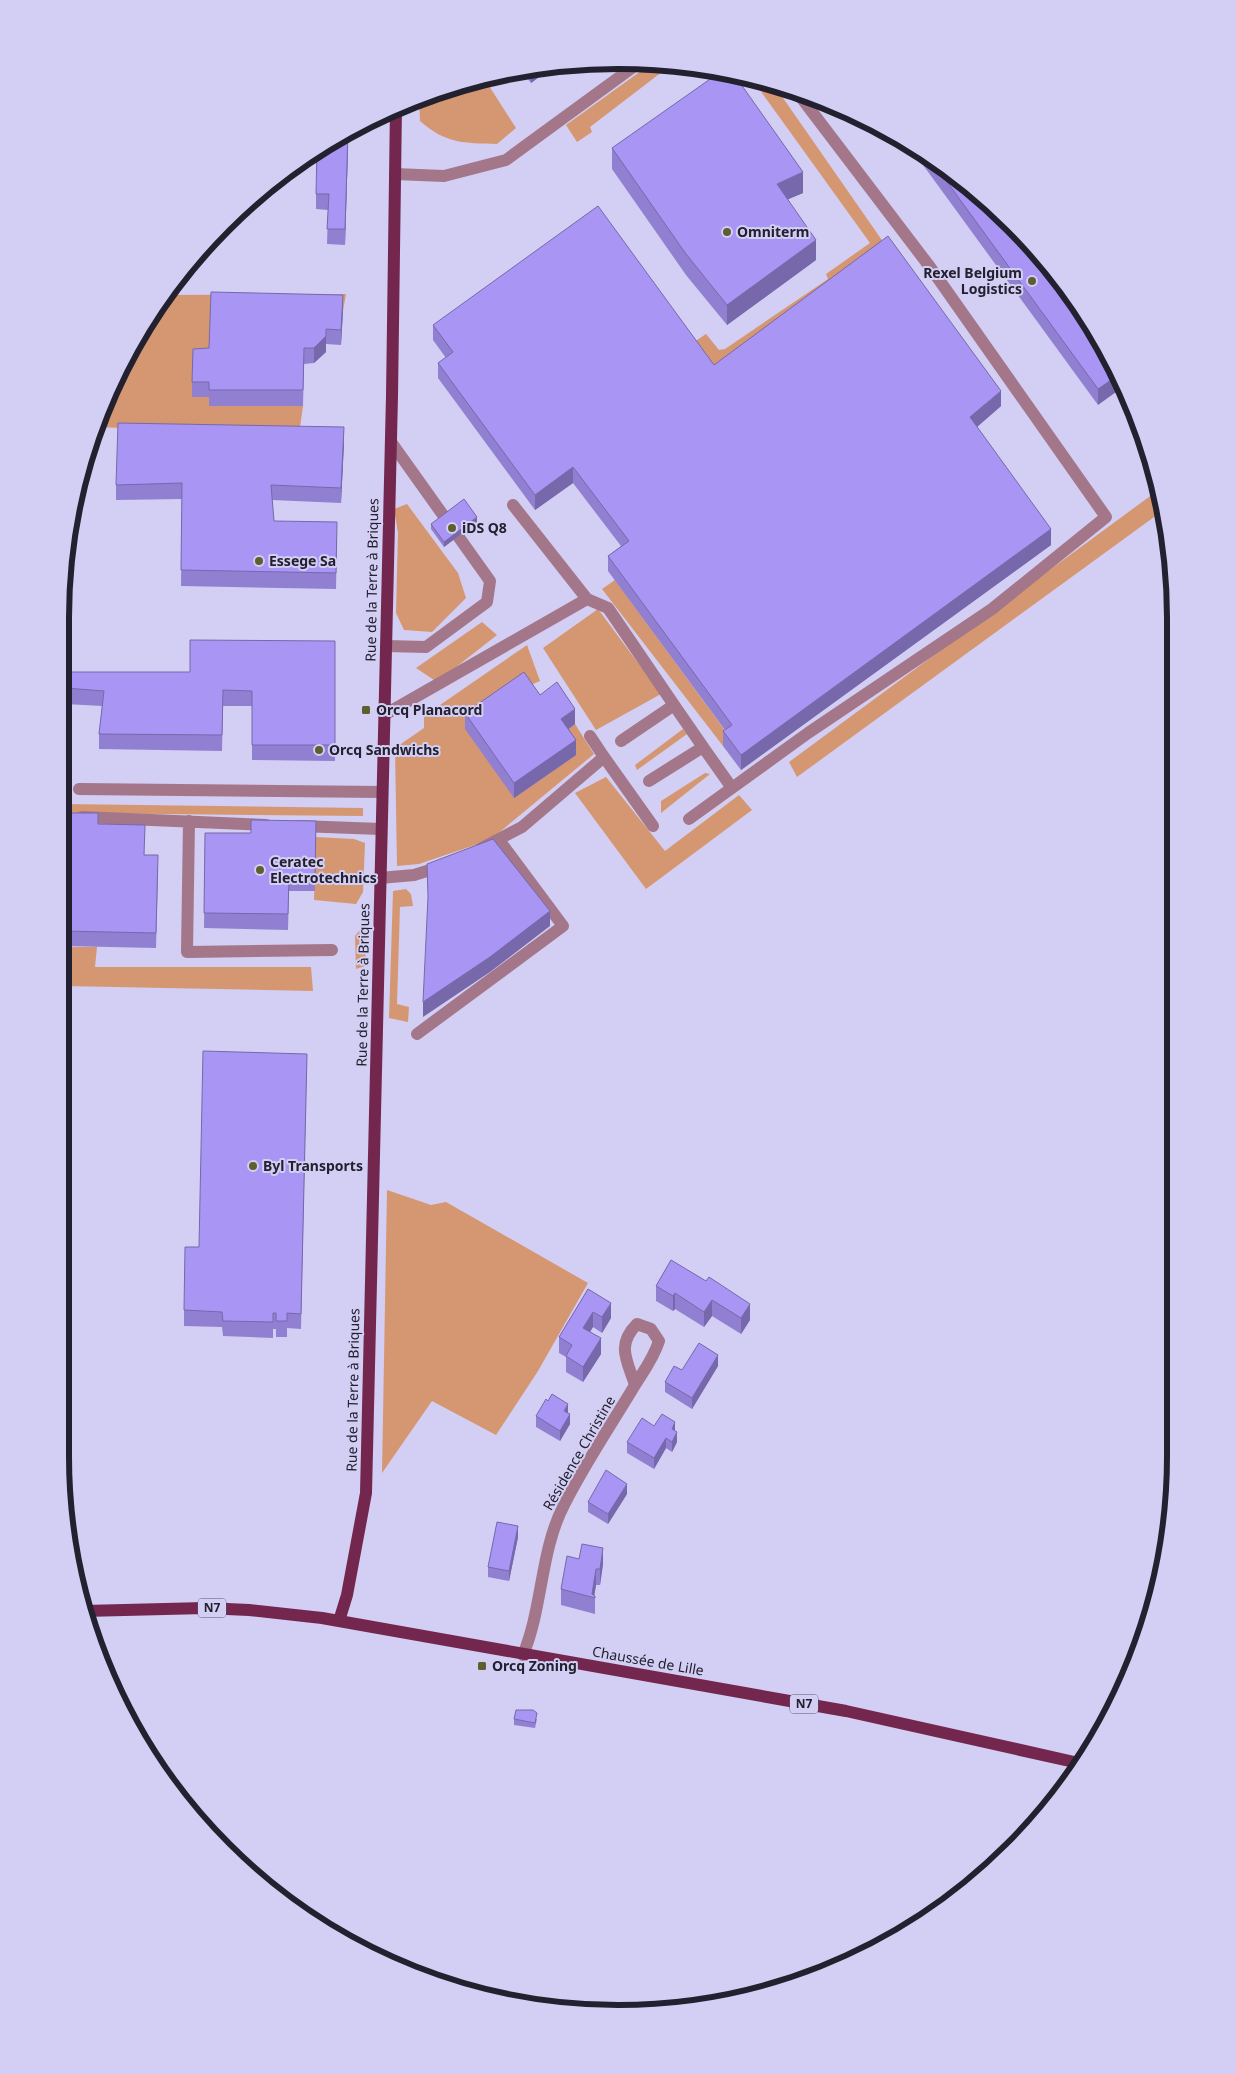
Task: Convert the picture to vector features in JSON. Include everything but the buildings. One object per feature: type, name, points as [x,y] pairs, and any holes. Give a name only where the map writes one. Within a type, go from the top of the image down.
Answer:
[{"type":"main road","name":"Rue de la Terre à Briques","points":[[339,1621],[347,1595],[366,1492],[386,646],[396,116]]},
{"type":"main road","name":"Chaussée de Lille","points":[[91,1611],[240,1610],[339,1621],[846,1711],[1074,1762]]},
{"type":"street","points":[[394,174],[444,176],[506,160],[630,69]]},
{"type":"street","points":[[689,819],[808,733],[992,609],[1106,517],[930,267],[804,102]]},
{"type":"street","points":[[386,646],[426,647],[487,602],[490,582],[390,442]]},
{"type":"street","points":[[513,505],[587,599],[608,608],[732,788]]},
{"type":"street","points":[[384,715],[587,599]]},
{"type":"street","points":[[621,741],[674,705]]},
{"type":"street","points":[[590,736],[653,826]]},
{"type":"street","points":[[649,781],[703,747]]},
{"type":"street","points":[[472,853],[522,827],[604,757]]},
{"type":"street","points":[[79,789],[382,792]]},
{"type":"street","points":[[72,817],[381,829]]},
{"type":"street","points":[[189,821],[188,952],[332,950]]},
{"type":"street","points":[[417,1034],[563,926],[499,840]]},
{"type":"street","points":[[380,878],[414,875],[455,862]]},
{"type":"street","name":"Résidence Christine","points":[[523,1654],[534,1622],[552,1534],[563,1505],[635,1385]]},
{"type":"shaded area","points":[[643,70],[663,71],[590,127],[592,132],[577,142],[566,125]]},
{"type":"shaded area","points":[[488,84],[516,128],[497,144],[475,143],[447,138],[429,129],[420,121],[419,107]]},
{"type":"shaded area","points":[[757,86],[780,93],[886,246],[709,369],[691,344],[706,334],[719,350],[725,349],[828,279],[826,274],[870,243]]},
{"type":"shaded area","points":[[346,294],[343,311],[211,307],[209,406],[303,406],[299,434],[103,427],[125,375],[142,343],[174,295]]},
{"type":"shaded area","points":[[1153,494],[1158,514],[797,777],[789,762]]},
{"type":"shaded area","points":[[407,504],[458,573],[466,598],[432,632],[404,630],[396,613],[398,533],[394,509]]},
{"type":"shaded area","points":[[615,580],[732,740],[723,746],[602,589]]},
{"type":"shaded area","points":[[598,609],[661,694],[596,730],[543,648]]},
{"type":"shaded area","points":[[482,622],[497,635],[437,682],[416,668]]},
{"type":"shaded area","points":[[527,645],[540,681],[524,688],[561,734],[575,724],[594,754],[490,840],[419,864],[397,866],[395,748],[424,728],[424,716]]},
{"type":"shaded area","points":[[683,729],[687,734],[637,770],[635,765]]},
{"type":"shaded area","points":[[705,773],[710,774],[661,813],[661,801]]},
{"type":"shaded area","points":[[606,777],[665,851],[739,795],[752,810],[646,889],[575,793]]},
{"type":"shaded area","points":[[69,804],[363,808],[363,816],[69,813]]},
{"type":"shaded area","points":[[316,837],[354,839],[365,843],[363,892],[356,904],[314,900]]},
{"type":"shaded area","points":[[406,889],[411,894],[413,906],[400,907],[397,1004],[409,1007],[408,1022],[389,1018],[393,891]]},
{"type":"shaded area","points":[[367,921],[365,966],[356,969],[355,936]]},
{"type":"shaded area","points":[[69,947],[97,947],[95,967],[311,967],[313,991],[69,986]]},
{"type":"shaded area","points":[[387,1190],[431,1205],[446,1202],[588,1283],[538,1371],[496,1435],[432,1401],[382,1473]]},
{"type":"place","name":"Omniterm","points":[[727,232]]},
{"type":"place","name":"Rexel Belgium Logistics","points":[[1032,281]]},
{"type":"place","name":"iDS Q8","points":[[452,528]]},
{"type":"place","name":"Essege Sa","points":[[259,561]]},
{"type":"place","name":"Orcq Planacord","points":[[366,710]]},
{"type":"place","name":"Orcq Sandwichs","points":[[319,750]]},
{"type":"place","name":"Ceratec Electrotechnics","points":[[260,870]]},
{"type":"place","name":"Byl Transports","points":[[253,1166]]},
{"type":"place","name":"Orcq Zoning","points":[[482,1666]]}]
